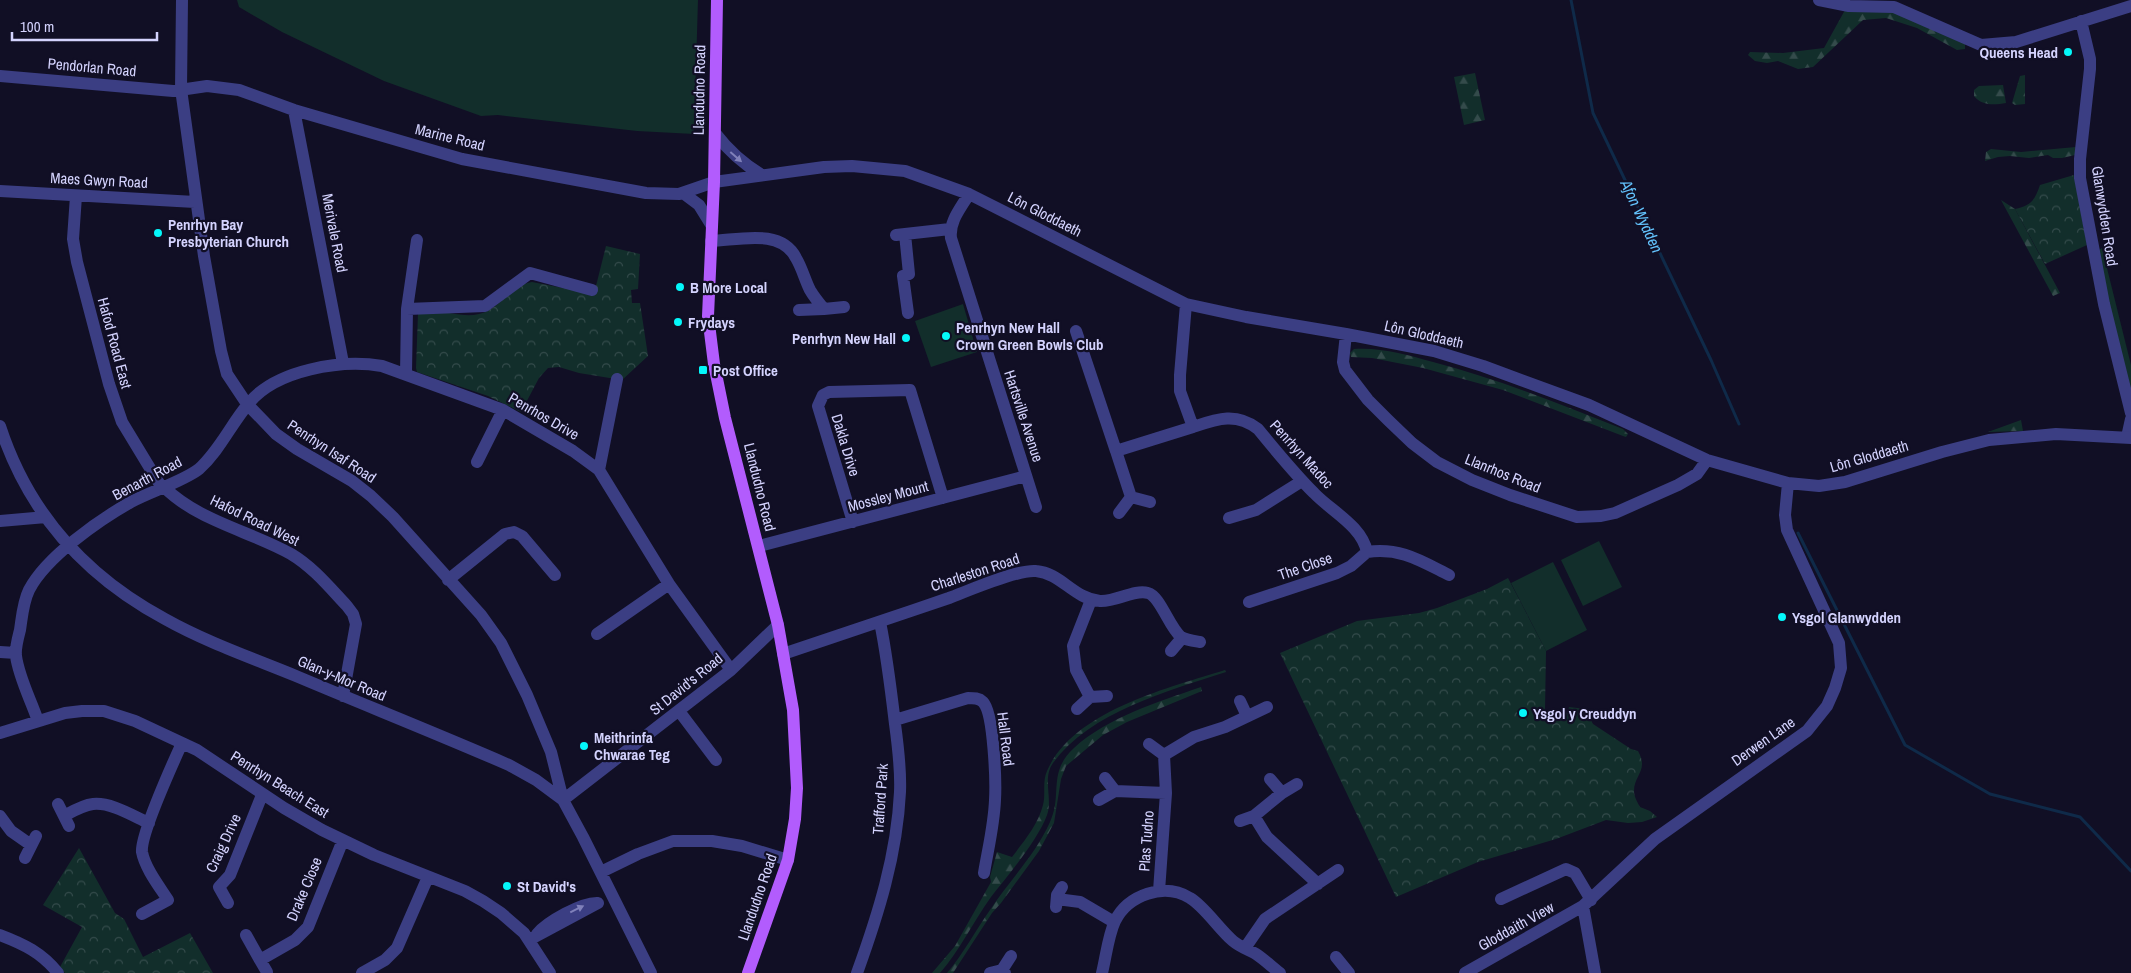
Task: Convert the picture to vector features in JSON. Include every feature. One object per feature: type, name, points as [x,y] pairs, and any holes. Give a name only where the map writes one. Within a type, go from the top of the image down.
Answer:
[{"type":"main road","name":"Llandudno Road","points":[[717,0],[714,182],[708,316],[714,364],[725,418],[784,654],[793,710],[797,788],[795,819],[788,860],[748,973]]},
{"type":"street","name":"Penrhyn Isaf Road","points":[[182,0],[181,89],[195,202],[220,351],[227,374],[247,404],[276,434],[297,449],[352,481],[371,496],[393,517],[480,615],[501,643],[515,667],[551,752],[562,800]]},
{"type":"street","points":[[1819,0],[1849,6],[1894,6],[1982,45],[2016,42],[2131,6]]},
{"type":"street","name":"Glanwydden Road","points":[[2081,22],[2090,59],[2090,69],[2080,159],[2080,178],[2104,304],[2131,413]]},
{"type":"street","name":"Pendorlan Road","points":[[0,76],[173,91],[181,89]]},
{"type":"street","name":"Marine Road","points":[[181,89],[207,86],[239,90],[294,110],[462,159],[646,193],[683,193],[714,182]]},
{"type":"street","name":"Merivale Road","points":[[294,110],[343,364]]},
{"type":"street","points":[[715,133],[727,148],[748,167],[762,175]]},
{"type":"street","name":"Lôn Gloddaeth","points":[[714,182],[824,167],[880,167],[905,171],[969,194],[1186,304],[1246,317],[1434,351],[1483,366],[1589,405],[1707,460],[1788,483],[1818,486],[1844,482],[1942,452],[1989,440],[2056,434],[2129,438]]},
{"type":"street","name":"Maes Gwyn Road","points":[[0,190],[195,202]]},
{"type":"street","points":[[683,193],[699,205],[712,226]]},
{"type":"street","points":[[908,314],[903,276],[909,274],[900,234],[950,229],[969,194]]},
{"type":"street","name":"Hafod Road East","points":[[76,196],[73,239],[77,262],[109,384],[122,422],[163,487]]},
{"type":"street","name":"Hartsville Avenue","points":[[950,229],[951,238],[1036,507]]},
{"type":"street","points":[[711,241],[768,238],[788,246],[796,256],[810,290],[824,309]]},
{"type":"street","points":[[406,374],[407,308],[417,240]]},
{"type":"street","points":[[407,308],[485,306],[530,273],[592,290]]},
{"type":"street","points":[[1186,304],[1180,391],[1193,426]]},
{"type":"street","points":[[799,310],[844,307]]},
{"type":"street","points":[[1076,331],[1131,497]]},
{"type":"street","name":"Llanrhos Road","points":[[1346,334],[1343,362],[1345,370],[1368,400],[1388,420],[1412,443],[1437,462],[1472,480],[1510,496],[1577,517],[1601,516],[1615,513],[1678,485],[1697,474],[1707,460]]},
{"type":"street","name":"Penrhos Drive","points":[[247,404],[258,392],[284,378],[343,364],[365,363],[382,366],[406,374],[503,410],[573,451],[599,470],[669,584],[730,670]]},
{"type":"street","points":[[599,470],[617,379]]},
{"type":"street","name":"Dakla Drive","points":[[853,522],[818,406],[822,395],[830,392],[910,390],[943,498]]},
{"type":"street","name":"Benarth Road","points":[[16,654],[24,604],[30,590],[67,544],[130,502],[198,470],[220,446],[247,404]]},
{"type":"street","points":[[477,462],[503,410]]},
{"type":"street","name":"Penrhyn Madoc","points":[[1116,451],[1221,418],[1242,420],[1258,429],[1302,481],[1358,533],[1365,542],[1368,552]]},
{"type":"street","points":[[2129,438],[2131,419]]},
{"type":"street","name":"Glan-y-Mor Road","points":[[0,426],[13,462],[28,492],[46,517],[67,544],[86,564],[132,600],[196,635],[509,765],[536,780],[562,800],[601,872],[651,973]]},
{"type":"street","name":"Mossley Mount","points":[[758,546],[1026,476]]},
{"type":"street","points":[[1229,518],[1256,510],[1302,481]]},
{"type":"street","name":"Derwen Lane","points":[[1587,903],[1655,839],[1807,731],[1817,720],[1832,694],[1841,668],[1840,643],[1788,530],[1786,515],[1788,483]]},
{"type":"street","name":"Hafod Road West","points":[[163,487],[177,500],[290,554],[305,564],[347,606],[353,614],[356,624],[343,696]]},
{"type":"street","points":[[1131,497],[1150,502]]},
{"type":"street","points":[[1119,513],[1131,497]]},
{"type":"street","points":[[0,521],[46,517]]},
{"type":"street","points":[[448,580],[506,534],[514,532],[522,536],[553,569]]},
{"type":"street","points":[[1368,552],[1396,551],[1449,575]]},
{"type":"street","name":"The Close","points":[[1249,602],[1337,573],[1351,566],[1368,552]]},
{"type":"street","name":"Charleston Road","points":[[784,654],[1006,577],[1034,570],[1049,574],[1075,592],[1091,600],[1116,600],[1139,592],[1148,593],[1156,597],[1167,619],[1182,638]]},
{"type":"street","points":[[598,634],[669,584]]},
{"type":"street","points":[[1090,698],[1076,670],[1073,646],[1091,600]]},
{"type":"street","name":"Trafford Park","points":[[857,973],[879,912],[889,869],[900,792],[895,720],[887,654],[880,622]]},
{"type":"street","name":"St David's Road","points":[[562,800],[730,670],[778,625]]},
{"type":"street","points":[[1171,650],[1182,638],[1200,642]]},
{"type":"street","points":[[0,652],[16,654],[38,721]]},
{"type":"street","points":[[1077,709],[1090,698],[1107,696]]},
{"type":"street","name":"Hall Road","points":[[895,720],[968,698],[977,698],[986,706],[991,728],[995,801],[984,873]]},
{"type":"street","points":[[1240,701],[1247,716]]},
{"type":"street","points":[[1149,744],[1164,755],[1194,737],[1225,727],[1267,707]]},
{"type":"street","name":"Penrhyn Beach East","points":[[0,733],[65,713],[92,710],[104,711],[135,721],[196,750],[262,794],[342,840],[465,891],[483,901],[532,937],[550,973]]},
{"type":"street","points":[[679,711],[716,760]]},
{"type":"street","points":[[142,914],[172,897],[142,854],[142,848],[149,823],[182,743]]},
{"type":"street","name":"Plas Tudno","points":[[1159,891],[1166,793],[1164,755]]},
{"type":"street","points":[[1099,800],[1115,791],[1105,778]]},
{"type":"street","points":[[1270,779],[1282,793]]},
{"type":"street","points":[[1240,821],[1254,816],[1282,793],[1297,784]]},
{"type":"street","name":"Plas Tudno","points":[[1115,791],[1166,793]]},
{"type":"street","name":"Craig Drive","points":[[228,903],[217,882],[230,875],[262,794]]},
{"type":"street","points":[[64,815],[94,803],[111,807],[149,823]]},
{"type":"street","points":[[0,816],[11,831],[33,841],[25,858]]},
{"type":"street","points":[[1254,816],[1267,837],[1318,884]]},
{"type":"street","name":"Drake Close","points":[[260,960],[295,940],[308,927],[342,840]]},
{"type":"street","points":[[601,872],[638,854],[673,841],[712,841],[742,846],[788,860]]},
{"type":"street","points":[[1502,899],[1566,868],[1575,873],[1587,903],[1595,973]]},
{"type":"street","points":[[1245,948],[1265,919],[1338,870]]},
{"type":"street","points":[[356,961],[362,973],[384,960],[397,948],[428,877]]},
{"type":"street","points":[[1062,887],[1056,903],[1080,902],[1114,922]]},
{"type":"street","points":[[1102,973],[1114,922],[1130,902],[1159,891],[1176,893],[1190,898],[1220,929],[1280,973]]},
{"type":"street","points":[[532,937],[542,928],[560,917],[590,903],[598,903],[612,896]]},
{"type":"street","name":"Gloddaith View","points":[[1469,972],[1587,903]]},
{"type":"street","points":[[0,935],[36,951],[50,962],[58,973]]},
{"type":"street","points":[[246,935],[267,972]]},
{"type":"street","points":[[999,972],[1011,956]]},
{"type":"street","points":[[1336,956],[1349,973]]},
{"type":"green space","points":[[237,0],[698,0],[694,134],[637,131],[498,115],[481,116],[384,81],[282,32],[239,7]]},
{"type":"green space","points":[[1845,10],[1901,13],[1965,44],[1965,49],[1957,50],[1917,28],[1886,18],[1863,20],[1813,67],[1798,69],[1778,61],[1767,63],[1755,61],[1748,55],[1750,52],[1783,53],[1824,48]]},
{"type":"green space","points":[[1475,73],[1485,120],[1464,125],[1454,77]]},
{"type":"green space","points":[[2025,75],[2025,104],[2015,105],[2012,103],[2020,76]]},
{"type":"green space","points":[[2003,85],[2006,103],[1984,103],[1974,96],[1974,90],[1979,86]]},
{"type":"green space","points":[[2076,147],[2075,155],[2062,158],[2053,158],[2048,155],[2029,158],[2010,156],[1985,161],[1986,152],[1991,149],[2021,152]]},
{"type":"green space","points":[[2074,175],[2087,245],[2045,264],[2015,209],[2032,202],[2040,185]]},
{"type":"green space","points":[[2001,200],[2015,209],[2060,293],[2053,296]]},
{"type":"green space","points":[[606,246],[640,254],[638,289],[631,290],[632,303],[640,303],[648,356],[622,380],[579,373],[559,367],[548,368],[539,378],[521,412],[488,396],[417,372],[418,314],[433,311],[464,315],[479,314],[493,307],[518,288],[532,282],[594,294]]},
{"type":"green space","points":[[2102,248],[2131,365],[2131,395],[2097,251]]},
{"type":"green space","name":"Penrhyn New Hall Crown Green Bowls Club","points":[[963,304],[977,352],[931,367],[915,321]]},
{"type":"green space","points":[[1354,349],[1394,352],[1481,376],[1529,392],[1623,429],[1628,434],[1626,437],[1623,436],[1503,390],[1423,368],[1372,358],[1351,357],[1350,353]]},
{"type":"green space","points":[[2021,420],[2023,431],[1988,432]]},
{"type":"green space","points":[[1599,541],[1622,587],[1583,606],[1561,560]]},
{"type":"green space","points":[[1553,562],[1587,630],[1546,651],[1511,583]]},
{"type":"green space","points":[[1508,578],[1546,651],[1545,710],[1568,712],[1569,707],[1585,709],[1593,724],[1631,749],[1638,751],[1642,768],[1635,785],[1635,795],[1640,807],[1650,811],[1657,817],[1642,822],[1628,823],[1606,820],[1556,839],[1478,862],[1396,897],[1280,653],[1357,621],[1419,613],[1437,608],[1487,589]]},
{"type":"green space","points":[[1225,670],[1226,672],[1156,696],[1109,717],[1087,730],[1069,745],[1050,769],[1048,775],[1049,809],[1037,835],[991,897],[947,964],[940,973],[932,973],[955,946],[991,882],[990,877],[997,852],[1012,857],[1034,826],[1043,805],[1047,771],[1060,750],[1078,732],[1100,717],[1124,705],[1150,694]]},
{"type":"green space","points":[[1201,687],[1202,691],[1127,722],[1103,735],[1066,766],[1061,779],[1054,823],[1039,851],[992,913],[953,973],[947,973],[1044,834],[1054,812],[1058,775],[1066,757],[1087,737],[1118,719]]},
{"type":"green space","points":[[79,848],[115,913],[124,919],[143,957],[190,933],[213,973],[65,973],[60,967],[82,927],[43,905]]},
{"type":"waterway","name":"Afon Wydden","points":[[1571,0],[1593,113],[1711,360],[1739,424]]},
{"type":"waterway","points":[[1798,533],[1905,745],[1990,794],[2080,817],[2131,871]]},
{"type":"place","name":"Queens Head","points":[[2068,52]]},
{"type":"place","name":"Penrhyn Bay Presbyterian Church","points":[[158,233]]},
{"type":"place","name":"B More Local","points":[[680,287]]},
{"type":"place","name":"Frydays","points":[[678,322]]},
{"type":"place","name":"Penrhyn New Hall Crown Green Bowls Club","points":[[946,336]]},
{"type":"place","name":"Penrhyn New Hall","points":[[906,338]]},
{"type":"place","name":"Post Office","points":[[703,370]]},
{"type":"place","name":"Ysgol Glanwydden","points":[[1782,617]]},
{"type":"place","name":"Ysgol y Creuddyn","points":[[1523,713]]},
{"type":"place","name":"Meithrinfa Chwarae Teg","points":[[584,746]]},
{"type":"place","name":"St David's","points":[[507,886]]}]
